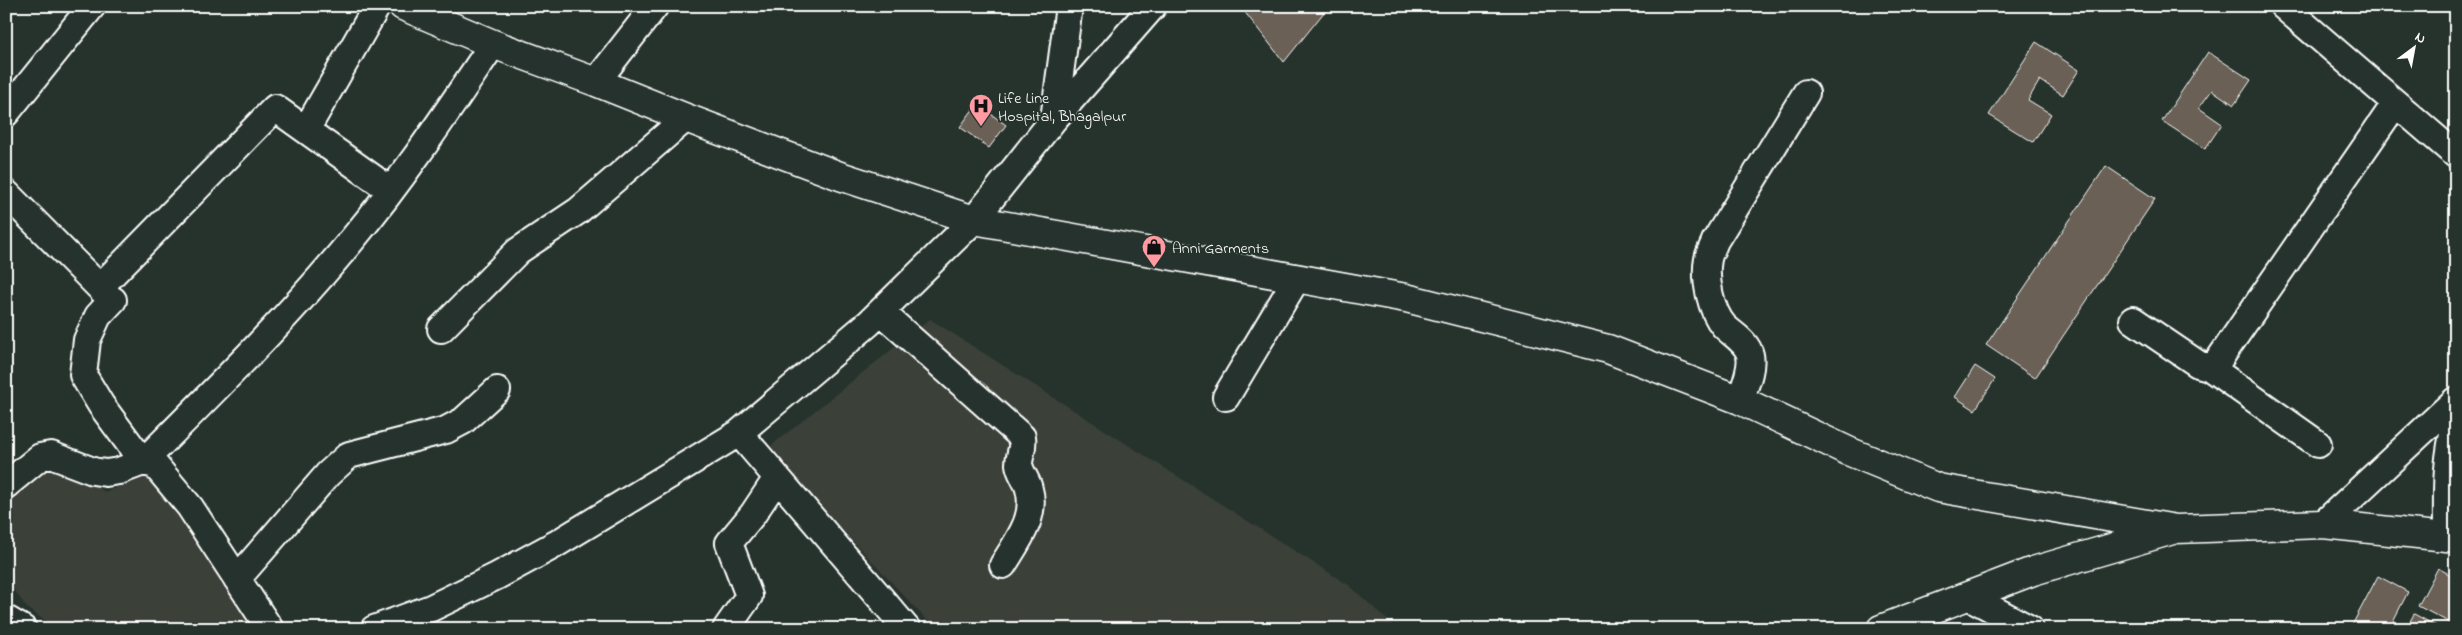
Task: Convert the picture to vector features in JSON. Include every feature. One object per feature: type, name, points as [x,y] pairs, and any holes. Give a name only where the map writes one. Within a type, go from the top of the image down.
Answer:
[{"type":"main road","points":[[403,6],[493,44],[840,176],[974,220],[1406,298],[1608,349],[1740,400],[1848,451],[1938,488],[2176,529],[2323,524],[2451,536]]},
{"type":"main road","points":[[1881,629],[1932,608],[1970,597],[2033,571],[2176,529]]},
{"type":"street","points":[[6,113],[92,6]]},
{"type":"street","points":[[306,130],[377,6]]},
{"type":"street","points":[[596,82],[655,6]]},
{"type":"street","points":[[1054,119],[1069,6]]},
{"type":"street","points":[[374,629],[431,608],[497,576],[556,544],[740,434],[881,312],[974,220],[1054,119],[1153,6]]},
{"type":"street","points":[[2283,6],[2456,155]]},
{"type":"street","points":[[6,485],[40,457],[50,455],[94,471],[106,473],[119,471],[143,462],[242,363],[356,235],[435,130],[493,44]]},
{"type":"street","points":[[1740,400],[1748,374],[1750,356],[1747,349],[1724,326],[1715,313],[1707,273],[1708,259],[1715,242],[1806,93]]},
{"type":"street","points":[[2209,367],[2216,364],[2395,104]]},
{"type":"street","points":[[270,629],[190,507],[155,465],[143,462],[101,405],[83,375],[87,340],[98,316],[275,108],[390,190]]},
{"type":"street","points":[[441,329],[518,251],[578,211],[686,118]]},
{"type":"street","points":[[6,193],[112,300]]},
{"type":"street","points":[[1226,397],[1297,278]]},
{"type":"street","points":[[881,312],[1022,437],[1024,448],[1019,462],[1029,488],[1030,516],[1003,565]]},
{"type":"street","points":[[2133,320],[2198,364],[2209,367],[2318,444]]},
{"type":"street","points":[[237,579],[328,474],[349,455],[446,430],[463,422],[497,390]]},
{"type":"street","points":[[2323,524],[2456,400]]},
{"type":"street","points":[[2451,536],[2448,470],[2451,440],[2456,424]]},
{"type":"street","points":[[740,434],[907,629]]},
{"type":"street","points":[[726,629],[749,596],[729,542],[753,514],[777,478]]},
{"type":"street","points":[[1970,597],[2030,629]]},
{"type":"street","points":[[6,619],[23,629]]},
{"type":"shaded area","points":[[930,319],[1350,586],[1397,629],[935,629],[767,449]]},
{"type":"shaded area","points":[[59,457],[105,492],[161,470],[262,629],[57,629],[27,608],[6,579],[6,499]]},
{"type":"building","points":[[1240,6],[1329,6],[1284,62]]},
{"type":"building","points":[[2036,42],[2079,70],[2063,95],[2040,80],[2028,100],[2051,114],[2033,142],[1989,115]]},
{"type":"building","points":[[2208,52],[2251,80],[2234,105],[2212,90],[2199,108],[2222,124],[2205,149],[2162,121]]},
{"type":"building","points":[[977,104],[1006,125],[989,148],[960,127]]},
{"type":"building","points":[[2106,166],[2155,199],[2035,378],[1986,345]]},
{"type":"building","points":[[1975,366],[1995,379],[1975,410],[1955,397]]},
{"type":"building","points":[[2438,568],[2456,578],[2456,626],[2418,606]]},
{"type":"building","points":[[2378,576],[2408,592],[2389,629],[2350,629]]},
{"type":"building","points":[[2414,614],[2442,629],[2406,629]]},
{"type":"place","name":"Life Line Hospital, Bhagalpur","points":[[981,127]]},
{"type":"place","name":"Anni Garments","points":[[1154,268]]}]
